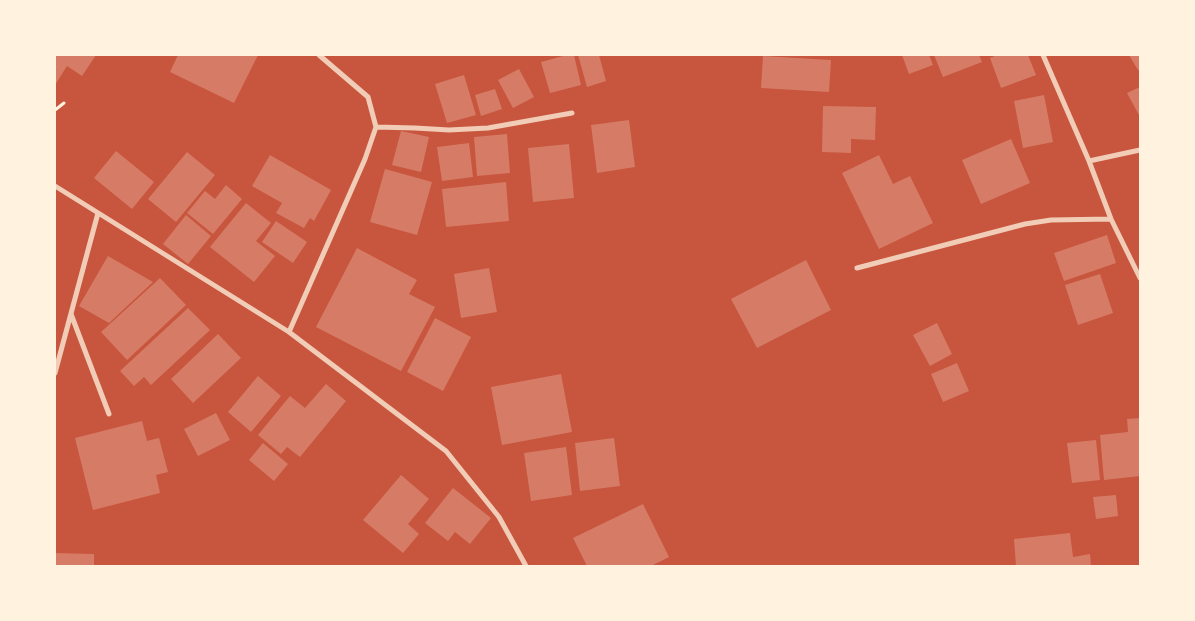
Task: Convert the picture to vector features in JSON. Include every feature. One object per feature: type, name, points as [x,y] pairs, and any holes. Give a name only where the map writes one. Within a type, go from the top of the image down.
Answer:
[{"type":"street","points":[[289,332],[365,159],[376,127],[368,97],[319,55]]},
{"type":"street","points":[[1043,55],[1112,219],[1140,278]]},
{"type":"street","points":[[376,127],[449,130],[488,128],[572,113]]},
{"type":"street","points":[[1089,161],[1140,150]]},
{"type":"street","points":[[55,186],[289,332],[446,451],[498,518],[526,566]]},
{"type":"street","points":[[55,373],[98,213]]},
{"type":"street","points":[[857,268],[1024,224],[1051,220],[1112,219]]},
{"type":"street","points":[[71,314],[109,414]]},
{"type":"path","points":[[55,110],[64,103]]},
{"type":"building","points":[[55,55],[96,55],[82,76],[67,66],[55,85]]},
{"type":"building","points":[[178,55],[258,55],[234,103],[170,72]]},
{"type":"building","points":[[574,55],[581,85],[550,93],[541,62]]},
{"type":"building","points":[[578,55],[599,55],[606,81],[587,87]]},
{"type":"building","points":[[902,55],[929,55],[933,65],[909,74]]},
{"type":"building","points":[[934,55],[979,55],[982,62],[943,77]]},
{"type":"building","points":[[997,55],[1028,55],[1036,75],[1001,88],[990,58]]},
{"type":"building","points":[[1129,55],[1140,55],[1140,69],[1138,70]]},
{"type":"building","points":[[763,56],[831,60],[829,92],[761,88]]},
{"type":"building","points":[[519,69],[534,97],[513,108],[498,80]]},
{"type":"building","points":[[464,75],[476,115],[447,123],[435,84]]},
{"type":"building","points":[[1140,87],[1140,117],[1127,93]]},
{"type":"building","points":[[495,89],[502,109],[481,116],[475,95]]},
{"type":"building","points":[[1044,95],[1053,142],[1023,148],[1014,101]]},
{"type":"building","points":[[823,106],[876,107],[875,140],[851,139],[851,153],[822,152]]},
{"type":"building","points":[[629,120],[635,167],[597,173],[591,125]]},
{"type":"building","points":[[401,131],[429,137],[421,172],[392,165]]},
{"type":"building","points":[[507,134],[510,173],[477,176],[474,137]]},
{"type":"building","points":[[1011,139],[1030,183],[981,204],[962,160]]},
{"type":"building","points":[[469,143],[473,177],[442,181],[437,147]]},
{"type":"building","points":[[569,144],[574,198],[533,202],[528,148]]},
{"type":"building","points":[[116,151],[154,182],[132,209],[94,178]]},
{"type":"building","points":[[187,152],[215,175],[176,222],[148,199]]},
{"type":"building","points":[[270,155],[331,190],[314,221],[310,218],[304,228],[276,213],[282,203],[252,186]]},
{"type":"building","points":[[879,155],[893,184],[910,176],[933,223],[879,249],[842,173]]},
{"type":"building","points":[[385,169],[432,182],[417,235],[370,222]]},
{"type":"building","points":[[506,182],[509,221],[446,227],[442,189]]},
{"type":"building","points":[[226,185],[242,199],[213,234],[187,213],[205,191],[215,199]]},
{"type":"building","points":[[246,203],[271,223],[256,241],[275,256],[254,282],[210,247]]},
{"type":"building","points":[[186,215],[211,236],[188,264],[163,244]]},
{"type":"building","points":[[276,221],[307,242],[293,263],[262,242]]},
{"type":"building","points":[[1107,235],[1116,263],[1064,281],[1054,253]]},
{"type":"building","points":[[357,248],[417,280],[409,294],[435,307],[401,371],[316,327]]},
{"type":"building","points":[[108,256],[153,282],[109,323],[79,306]]},
{"type":"building","points":[[806,260],[831,310],[757,348],[731,299]]},
{"type":"building","points":[[489,268],[497,312],[461,318],[454,274]]},
{"type":"building","points":[[1100,274],[1113,313],[1078,325],[1065,285]]},
{"type":"building","points":[[160,278],[186,305],[127,360],[101,332]]},
{"type":"building","points":[[188,308],[210,330],[151,385],[144,377],[134,386],[120,371]]},
{"type":"building","points":[[435,318],[471,337],[443,391],[407,372]]},
{"type":"building","points":[[937,323],[952,354],[930,366],[913,335]]},
{"type":"building","points":[[218,334],[241,358],[193,403],[171,379]]},
{"type":"building","points":[[957,363],[969,391],[943,402],[931,374]]},
{"type":"building","points":[[561,374],[572,432],[502,445],[491,387]]},
{"type":"building","points":[[258,376],[281,396],[251,432],[228,412]]},
{"type":"building","points":[[326,384],[346,401],[300,457],[287,447],[281,454],[258,435],[290,396],[305,408]]},
{"type":"building","points":[[216,413],[230,440],[198,456],[184,429]]},
{"type":"building","points":[[1140,418],[1140,476],[1104,480],[1100,435],[1128,432],[1127,419]]},
{"type":"building","points":[[142,421],[147,441],[159,438],[168,472],[156,475],[160,493],[93,510],[75,438]]},
{"type":"building","points":[[614,438],[620,486],[580,491],[575,443]]},
{"type":"building","points":[[1096,440],[1100,480],[1072,483],[1067,443]]},
{"type":"building","points":[[263,443],[288,464],[274,481],[249,460]]},
{"type":"building","points":[[566,447],[572,495],[531,501],[524,453]]},
{"type":"building","points":[[401,475],[429,499],[408,524],[419,534],[403,553],[363,520]]},
{"type":"building","points":[[453,488],[491,518],[470,544],[455,532],[448,541],[425,523]]},
{"type":"building","points":[[1116,495],[1118,516],[1096,519],[1093,497]]},
{"type":"building","points":[[643,504],[669,557],[651,566],[587,566],[573,538]]},
{"type":"building","points":[[1070,533],[1073,557],[1090,554],[1091,566],[1016,566],[1014,539]]},
{"type":"building","points":[[55,553],[94,554],[94,566],[55,566]]}]
